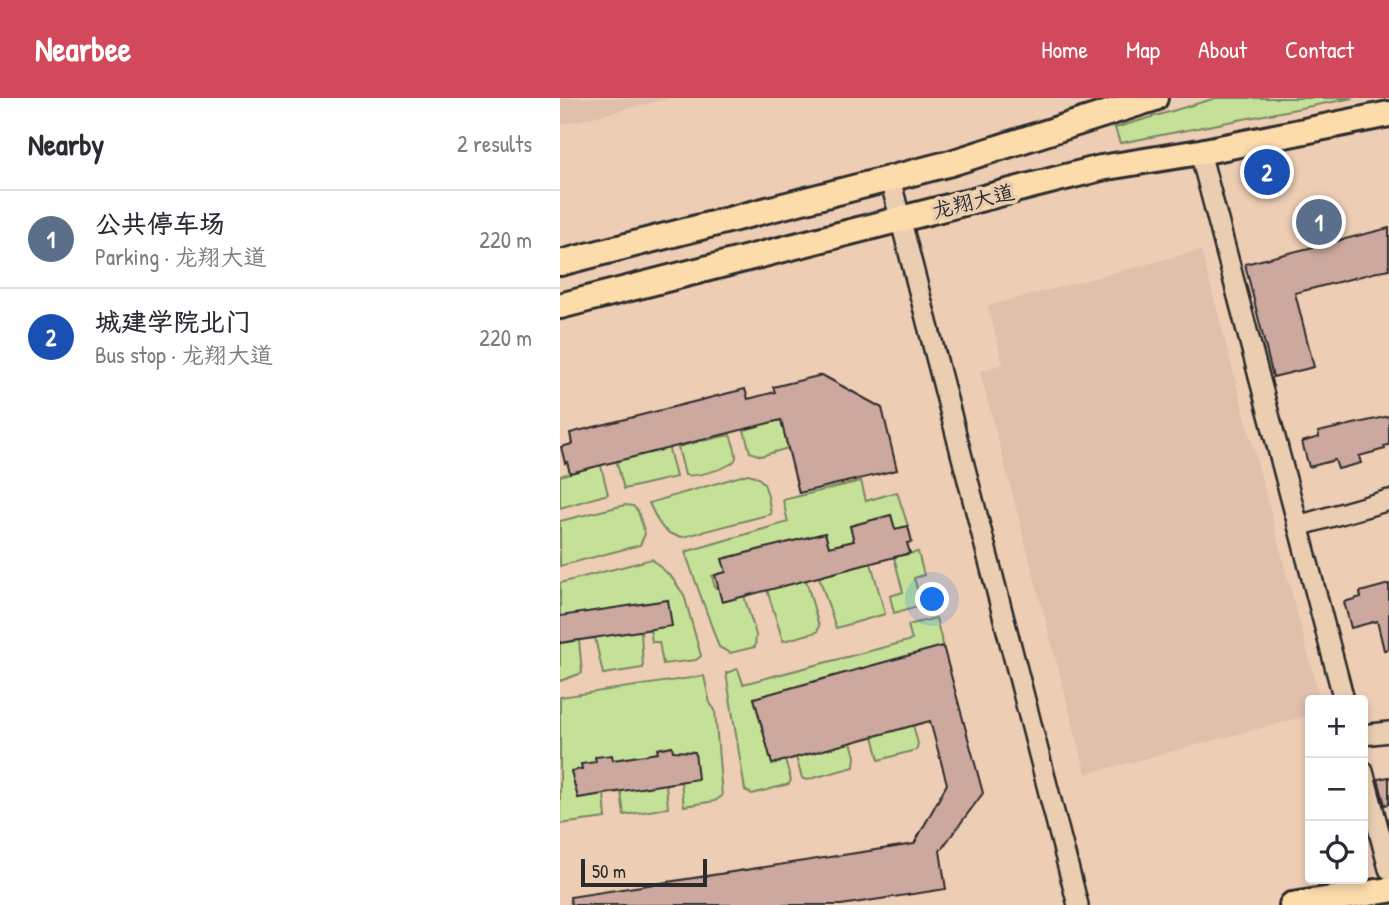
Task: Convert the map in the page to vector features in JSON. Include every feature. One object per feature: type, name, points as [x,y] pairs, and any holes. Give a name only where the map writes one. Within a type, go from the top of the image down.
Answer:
[{"type":"main road","name":"龙翔大道","points":[[560,263],[951,163],[1155,98]]},
{"type":"main road","name":"龙翔大道","points":[[560,306],[1101,168],[1200,152],[1389,114]]},
{"type":"main road","points":[[1292,905],[1389,890]]},
{"type":"street","points":[[1200,152],[1343,695]]},
{"type":"street","points":[[890,179],[1078,905]]},
{"type":"street","points":[[1298,526],[1389,500]]},
{"type":"street","points":[[1368,734],[1389,732]]},
{"type":"street","points":[[1368,790],[1389,869]]},
{"type":"shaded area","points":[[560,98],[671,98],[560,125]]},
{"type":"shaded area","points":[[1201,250],[1319,695],[1305,695],[1305,716],[1086,774],[980,371],[1003,364],[988,306]]},
{"type":"green space","points":[[1216,98],[1353,98],[1120,143],[1115,128]]},
{"type":"green space","points":[[775,393],[788,448],[761,456],[750,452],[744,430],[759,426],[757,415]]},
{"type":"green space","points":[[699,431],[702,441],[730,435],[736,457],[722,468],[685,475],[678,447],[697,442],[695,433]]},
{"type":"green space","points":[[667,441],[676,477],[624,489],[616,460]]},
{"type":"green space","points":[[599,458],[608,494],[560,508],[560,476],[593,466]]},
{"type":"green space","points":[[748,474],[763,483],[771,514],[683,537],[665,530],[649,503]]},
{"type":"green space","points":[[861,481],[866,501],[897,492],[908,526],[895,529],[891,515],[850,526],[854,541],[829,547],[825,533],[723,559],[726,572],[712,576],[715,588],[718,587],[722,602],[744,596],[756,635],[755,647],[730,653],[719,647],[685,552],[788,522],[783,500]]},
{"type":"green space","points":[[625,505],[633,506],[638,511],[645,534],[640,545],[560,566],[560,521]]},
{"type":"green space","points":[[918,552],[924,575],[914,578],[922,605],[894,613],[890,596],[903,592],[894,557]]},
{"type":"green space","points":[[652,559],[672,578],[684,595],[701,656],[696,660],[663,664],[659,642],[652,642],[650,629],[641,631],[643,668],[603,674],[595,638],[579,640],[582,673],[560,681],[560,583]]},
{"type":"green space","points":[[871,563],[885,614],[836,628],[819,577]]},
{"type":"green space","points":[[806,580],[819,626],[817,632],[783,641],[767,590]]},
{"type":"green space","points":[[936,618],[943,646],[754,698],[772,763],[785,760],[791,780],[789,784],[752,794],[745,790],[726,673],[738,669],[743,684],[912,640],[908,625]]},
{"type":"green space","points":[[704,676],[710,703],[715,710],[722,796],[715,801],[684,806],[681,782],[666,784],[668,808],[624,815],[621,792],[604,794],[606,818],[560,824],[560,697]]},
{"type":"green space","points":[[913,725],[918,744],[916,750],[879,760],[873,736]]},
{"type":"green space","points":[[851,742],[855,756],[854,767],[806,780],[802,778],[796,757]]},
{"type":"building","points":[[1389,228],[1389,269],[1295,293],[1314,367],[1273,377],[1245,264]]},
{"type":"building","points":[[822,375],[882,408],[897,470],[799,493],[781,420],[570,473],[567,462],[565,463],[561,447],[572,444],[570,433],[745,389],[748,399],[775,392],[773,387]]},
{"type":"building","points":[[1389,416],[1389,445],[1384,446],[1385,449],[1359,456],[1361,463],[1338,469],[1335,460],[1309,467],[1302,442],[1319,437],[1318,432]]},
{"type":"building","points":[[891,515],[895,529],[908,526],[912,542],[907,543],[910,553],[722,602],[715,575],[726,572],[722,559],[825,533],[829,547],[854,541],[850,526]]},
{"type":"building","points":[[1389,584],[1389,649],[1384,650],[1377,621],[1351,628],[1344,602],[1361,597],[1360,592]]},
{"type":"building","points":[[668,600],[672,626],[560,643],[560,616]]},
{"type":"building","points":[[943,646],[983,793],[940,851],[946,889],[841,905],[571,905],[570,897],[914,844],[947,784],[930,721],[772,764],[754,698]]},
{"type":"building","points":[[672,746],[673,751],[695,752],[698,779],[578,798],[571,771],[582,769],[581,764],[596,762],[595,757],[612,755],[613,760],[658,753],[657,749]]},
{"type":"building","points":[[1389,777],[1389,804],[1385,805],[1378,779]]},
{"type":"place","name":"城建学院北门","points":[[1267,172]]},
{"type":"place","name":"公共停车场","points":[[1319,222]]}]
